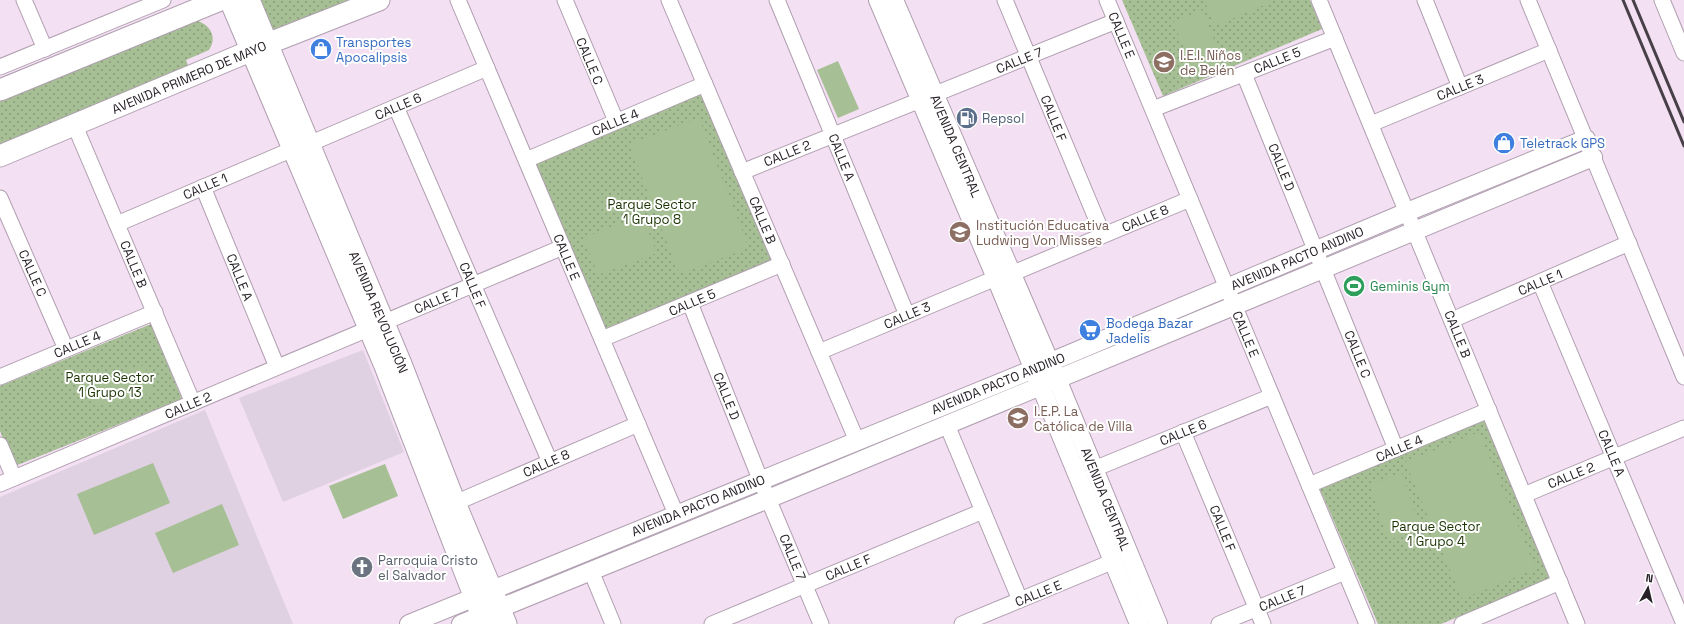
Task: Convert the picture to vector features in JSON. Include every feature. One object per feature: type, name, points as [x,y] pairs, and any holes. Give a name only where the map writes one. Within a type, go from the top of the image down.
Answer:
[{"type":"main road","points":[[0,90],[220,0]]},
{"type":"main road","name":"AVENIDA REVOLUCIÓN","points":[[230,0],[260,48],[376,326],[493,618]]},
{"type":"main road","name":"AVENIDA REVOLUCIÓN","points":[[249,0],[260,48]]},
{"type":"main road","name":"AVENIDA PRIMERO DE MAYO","points":[[0,156],[379,0]]},
{"type":"main road","name":"AVENIDA REVOLUCIÓN","points":[[376,326],[455,503],[482,593]]},
{"type":"street","points":[[24,0],[45,49]]},
{"type":"street","points":[[0,67],[163,0]]},
{"type":"street","name":"CALLE E","points":[[458,0],[676,514]]},
{"type":"street","name":"CALLE C","points":[[565,0],[616,122]]},
{"type":"street","name":"CALLE B","points":[[670,0],[857,441]]},
{"type":"street","name":"CALLE A","points":[[778,0],[907,315]]},
{"type":"street","name":"AVENIDA CENTRAL","points":[[878,0],[928,97]]},
{"type":"street","name":"AVENIDA CENTRAL","points":[[894,0],[928,97],[1049,383],[1114,561],[1139,624]]},
{"type":"street","name":"CALLE F","points":[[1005,0],[1102,235]]},
{"type":"street","name":"CALLE E","points":[[1107,0],[1367,624]]},
{"type":"street","name":"CALLE B","points":[[1319,0],[1577,624]]},
{"type":"street","points":[[1425,0],[1460,87]]},
{"type":"street","points":[[1528,0],[1684,377]]},
{"type":"street","points":[[1662,0],[1684,53]]},
{"type":"street","name":"CALLE 7","points":[[928,97],[1116,20]]},
{"type":"street","name":"CALLE 5","points":[[1153,109],[1335,38]]},
{"type":"street","name":"CALLE 3","points":[[1371,124],[1549,50]]},
{"type":"street","name":"CALLE 6","points":[[301,147],[487,68]]},
{"type":"street","name":"CALLE D","points":[[1244,74],[1320,260]]},
{"type":"street","name":"CALLE 4","points":[[526,160],[705,84]]},
{"type":"street","name":"CALLE 2","points":[[742,172],[928,97]]},
{"type":"street","name":"CALLE F","points":[[396,107],[550,462]]},
{"type":"street","name":"CALLE B","points":[[75,126],[193,403]]},
{"type":"street","name":"AVENIDA PACTO ANDINO","points":[[409,624],[676,514],[765,489],[947,425],[1049,383],[1234,306],[1407,212],[1586,139]]},
{"type":"street","name":"CALLE 1","points":[[117,224],[301,147]]},
{"type":"street","name":"AVENIDA PACTO ANDINO","points":[[461,624],[493,618],[765,489],[857,441],[1042,366],[1227,288],[1415,231],[1593,157]]},
{"type":"street","name":"CALLE A","points":[[203,187],[277,367]]},
{"type":"street","name":"CALLE C","points":[[0,198],[66,349]]},
{"type":"street","name":"CALLE 8","points":[[1004,276],[1190,199]]},
{"type":"street","name":"CALLE 1","points":[[1452,320],[1629,243]]},
{"type":"street","name":"CALLE 7","points":[[376,326],[563,247]]},
{"type":"street","name":"CALLE C","points":[[1320,260],[1396,449]]},
{"type":"street","name":"CALLE 5","points":[[602,339],[782,264]]},
{"type":"street","name":"CALLE 3","points":[[819,352],[1004,276]]},
{"type":"street","name":"CALLE A","points":[[1540,282],[1684,624]]},
{"type":"street","name":"CALLE D","points":[[690,302],[765,489]]},
{"type":"street","name":"CALLE 4","points":[[0,377],[154,312]]},
{"type":"street","name":"CALLE 2","points":[[0,484],[376,326]]},
{"type":"street","name":"AVENIDA CENTRAL","points":[[1049,383],[1094,469],[1158,624]]},
{"type":"street","name":"CALLE 6","points":[[1094,469],[1272,396]]},
{"type":"street","name":"CALLE 4","points":[[1309,485],[1489,410]]},
{"type":"street","name":"CALLE 8","points":[[455,503],[638,424]]},
{"type":"street","points":[[947,425],[1020,600]]},
{"type":"street","name":"CALLE 2","points":[[1524,494],[1684,428]]},
{"type":"street","name":"CALLE F","points":[[1184,432],[1263,624]]},
{"type":"street","points":[[0,445],[14,478]]},
{"type":"street","name":"CALLE 7","points":[[765,489],[821,624]]},
{"type":"street","name":"CALLE F","points":[[712,624],[983,511]]},
{"type":"street","name":"CALLE E","points":[[962,624],[1114,561]]},
{"type":"street","points":[[591,571],[613,624]]},
{"type":"street","name":"CALLE 7","points":[[1219,624],[1345,572]]},
{"type":"street","points":[[1468,623],[1560,582]]},
{"type":"shaded area","points":[[363,350],[404,452],[283,502],[239,398]]},
{"type":"shaded area","points":[[205,410],[293,624],[0,624],[0,497]]},
{"type":"green space","points":[[257,0],[367,0],[275,36]]},
{"type":"green space","points":[[1122,0],[1310,0],[1322,29],[1163,96]]},
{"type":"green space","points":[[1204,0],[1276,0],[1215,26]]},
{"type":"green space","points":[[1202,10],[1223,61],[1194,72],[1173,22]]},
{"type":"green space","points":[[195,20],[208,28],[211,32],[213,40],[209,50],[186,60],[190,71],[0,153],[0,101]]},
{"type":"green space","points":[[838,61],[859,109],[838,118],[817,70]]},
{"type":"green space","name":"Parque Sector 1 Grupo 8","points":[[703,92],[772,262],[602,330],[533,163]]},
{"type":"green space","points":[[699,118],[749,248],[679,274],[629,144]]},
{"type":"green space","points":[[642,215],[657,253],[598,275],[583,238]]},
{"type":"green space","name":"Parque Sector 1 Grupo 13","points":[[151,324],[182,399],[15,466],[0,431],[0,386]]},
{"type":"green space","points":[[145,365],[152,393],[95,407],[88,379]]},
{"type":"green space","name":"Parque Sector 1 Grupo 4","points":[[1484,420],[1551,578],[1441,624],[1378,624],[1320,489]]},
{"type":"green space","points":[[1479,432],[1536,569],[1462,599],[1405,462]]},
{"type":"green space","points":[[153,463],[170,503],[94,535],[77,494]]},
{"type":"green space","points":[[385,464],[398,496],[343,519],[329,486]]},
{"type":"green space","points":[[1402,473],[1421,529],[1388,540],[1370,484]]},
{"type":"green space","points":[[222,504],[239,545],[173,573],[155,533]]},
{"type":"railway","points":[[1623,0],[1684,146]]},
{"type":"railway","points":[[1633,0],[1684,122]]},
{"type":"place","name":"Transportes Apocalipsis","points":[[321,49]]},
{"type":"place","name":"I.E.I. Niños de Belén","points":[[1164,62]]},
{"type":"place","name":"Repsol","points":[[967,118]]},
{"type":"place","name":"Teletrack GPS","points":[[1504,143]]},
{"type":"place","name":"Institución Educativa Ludwing Von Misses","points":[[960,232]]},
{"type":"place","name":"Geminis Gym","points":[[1354,286]]},
{"type":"place","name":"Bodega Bazar Jadelis","points":[[1090,330]]},
{"type":"place","name":"I.E.P. La Católica de Villa","points":[[1018,418]]},
{"type":"place","name":"Parroquia Cristo el Salvador","points":[[362,567]]}]
